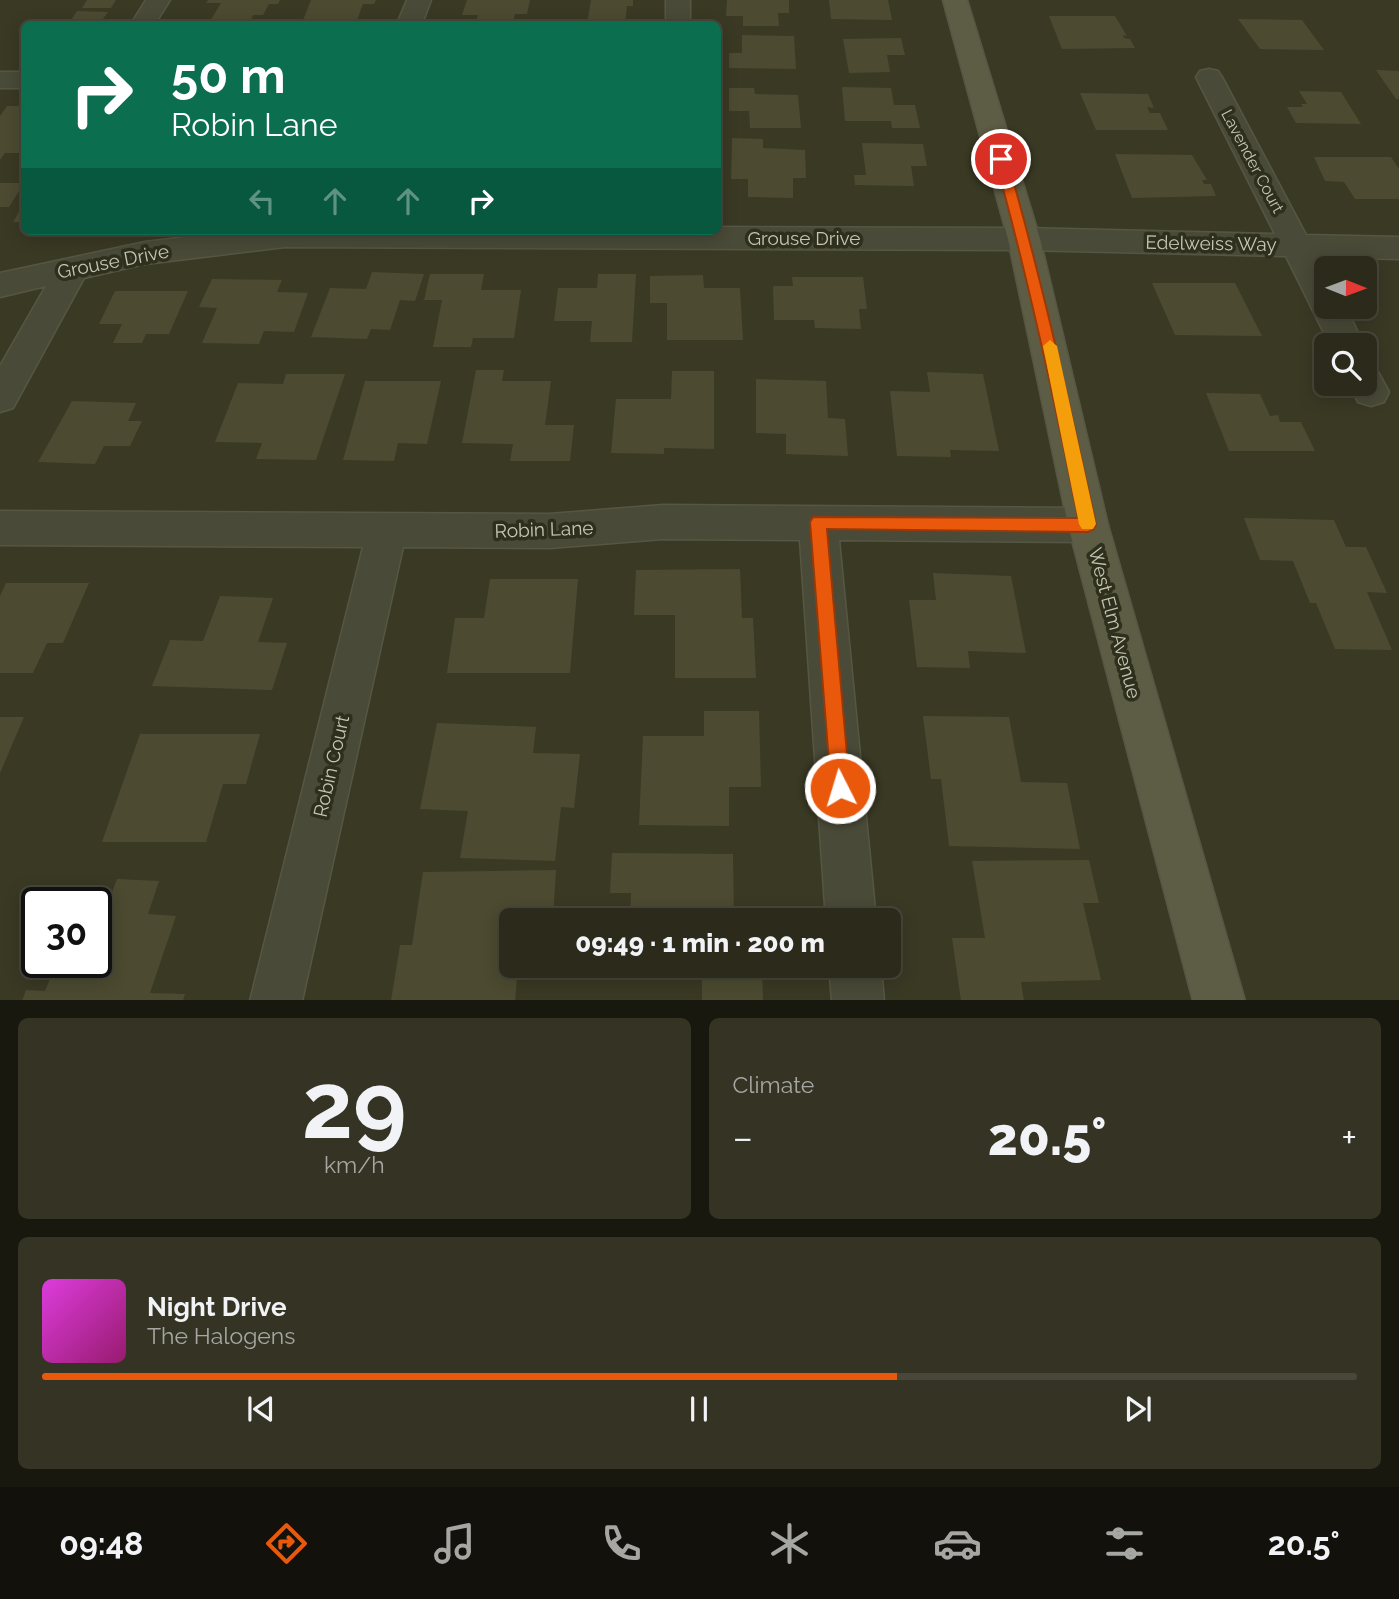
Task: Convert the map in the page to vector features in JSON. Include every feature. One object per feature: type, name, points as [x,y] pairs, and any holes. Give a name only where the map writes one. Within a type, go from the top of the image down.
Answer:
[{"type":"street","points":[[144,21],[158,0]]},
{"type":"street","points":[[411,21],[418,0]]},
{"type":"street","points":[[678,0],[678,21]]},
{"type":"street","name":"West Elm Avenue","points":[[955,0],[1024,239],[1088,525],[1219,1000]]},
{"type":"street","name":"Lavender Court","points":[[1209,77],[1314,279]]},
{"type":"street","points":[[0,80],[21,80]]},
{"type":"street","name":"Grouse Drive","points":[[0,285],[145,253],[222,242],[311,235]]},
{"type":"street","name":"Grouse Drive","points":[[721,235],[1024,239]]},
{"type":"street","name":"Edelweiss Way","points":[[1024,239],[1399,248]]},
{"type":"street","points":[[0,398],[73,268]]},
{"type":"street","name":"Robin Lane","points":[[0,528],[550,531],[663,522],[1088,525]]},
{"type":"street","points":[[818,522],[850,908]]},
{"type":"street","name":"Robin Court","points":[[276,1000],[387,531]]},
{"type":"street","points":[[856,978],[858,1000]]},
{"type":"building","points":[[87,0],[116,0],[111,8],[82,8]]},
{"type":"building","points":[[208,0],[280,0],[278,4],[269,4],[263,15],[253,15],[250,21],[210,21],[221,3],[206,3]]},
{"type":"building","points":[[311,0],[376,0],[374,4],[363,4],[357,20],[303,20]]},
{"type":"building","points":[[467,0],[530,0],[527,14],[515,14],[514,21],[476,21],[478,15],[462,15]]},
{"type":"building","points":[[591,0],[633,0],[633,6],[627,6],[625,21],[588,21]]},
{"type":"building","points":[[727,0],[789,0],[789,13],[778,13],[779,26],[743,26],[743,16],[726,16]]},
{"type":"building","points":[[829,0],[888,0],[892,20],[831,19]]},
{"type":"building","points":[[77,11],[108,12],[101,21],[48,21],[71,20]]},
{"type":"building","points":[[1049,16],[1115,16],[1127,36],[1123,35],[1124,38],[1130,39],[1135,48],[1062,49]]},
{"type":"building","points":[[1238,19],[1302,20],[1324,50],[1260,49]]},
{"type":"building","points":[[742,35],[794,36],[796,69],[729,68],[729,53],[742,53]]},
{"type":"building","points":[[901,38],[905,55],[887,55],[890,72],[849,73],[843,39]]},
{"type":"building","points":[[1376,70],[1399,71],[1399,99],[1396,99]]},
{"type":"building","points":[[842,87],[891,88],[894,105],[915,105],[920,128],[892,128],[891,121],[845,121]]},
{"type":"building","points":[[729,88],[754,88],[755,94],[798,95],[801,128],[750,128],[749,111],[729,111]]},
{"type":"building","points":[[1299,91],[1341,92],[1361,124],[1296,123],[1287,107],[1303,107],[1301,104],[1307,104]]},
{"type":"building","points":[[1080,93],[1148,94],[1154,108],[1147,107],[1150,113],[1160,113],[1168,130],[1096,130]]},
{"type":"building","points":[[7,106],[21,106],[21,153],[5,153],[0,160],[0,116]]},
{"type":"building","points":[[732,138],[763,139],[763,148],[805,150],[806,178],[793,178],[793,198],[748,197],[748,179],[731,179]]},
{"type":"building","points":[[862,143],[923,144],[927,166],[911,166],[914,186],[855,185],[854,175],[866,175]]},
{"type":"building","points":[[1115,154],[1192,155],[1207,180],[1202,180],[1204,184],[1211,184],[1216,196],[1132,198]]},
{"type":"building","points":[[1314,157],[1391,157],[1399,169],[1399,199],[1355,199],[1344,182],[1325,181]]},
{"type":"building","points":[[0,183],[21,183],[21,188],[9,207],[0,207]]},
{"type":"building","points":[[21,208],[21,222],[13,222]]},
{"type":"building","points":[[372,272],[424,274],[415,301],[400,300],[390,330],[371,329],[367,339],[311,337],[330,288],[366,289]]},
{"type":"building","points":[[430,274],[484,274],[481,290],[521,290],[514,338],[473,338],[471,347],[433,347],[442,300],[424,300]]},
{"type":"building","points":[[598,274],[636,274],[632,342],[590,342],[592,321],[554,321],[558,288],[597,288]]},
{"type":"building","points":[[703,275],[704,288],[740,288],[743,340],[667,340],[667,303],[650,303],[650,276]]},
{"type":"building","points":[[792,277],[863,277],[867,309],[859,309],[861,329],[815,328],[814,320],[774,320],[773,286],[793,286]]},
{"type":"building","points":[[212,279],[282,280],[277,292],[308,293],[294,332],[264,331],[259,344],[202,343],[217,308],[199,307]]},
{"type":"building","points":[[1152,283],[1235,283],[1262,336],[1175,335]]},
{"type":"building","points":[[115,291],[188,291],[169,334],[146,334],[142,343],[113,343],[122,324],[99,324]]},
{"type":"building","points":[[476,370],[504,370],[502,381],[551,381],[545,425],[574,425],[570,461],[510,461],[513,444],[462,443]]},
{"type":"building","points":[[672,371],[714,371],[714,449],[664,448],[664,454],[611,453],[616,399],[671,399]]},
{"type":"building","points":[[927,372],[983,374],[999,451],[950,450],[951,457],[897,456],[890,391],[930,392]]},
{"type":"building","points":[[286,374],[345,374],[316,460],[256,459],[262,443],[215,442],[238,383],[283,384]]},
{"type":"building","points":[[756,379],[826,381],[828,418],[845,419],[848,456],[786,454],[786,434],[756,433]]},
{"type":"building","points":[[365,381],[441,381],[427,444],[398,443],[394,461],[343,460]]},
{"type":"building","points":[[1206,393],[1260,394],[1270,416],[1278,415],[1280,422],[1301,422],[1315,451],[1229,451]]},
{"type":"building","points":[[72,401],[136,403],[128,421],[142,421],[130,446],[104,446],[95,464],[38,462]]},
{"type":"building","points":[[1244,518],[1334,520],[1346,547],[1366,547],[1387,593],[1367,592],[1392,650],[1335,649],[1316,603],[1310,603],[1293,561],[1260,560]]},
{"type":"building","points":[[740,569],[742,618],[753,618],[756,678],[675,678],[675,615],[634,615],[636,570]]},
{"type":"building","points":[[933,573],[1011,576],[1026,653],[968,651],[970,668],[917,667],[909,600],[936,600]]},
{"type":"building","points":[[490,579],[578,579],[570,673],[447,673],[455,618],[484,618]]},
{"type":"building","points":[[6,583],[89,583],[63,643],[47,643],[33,673],[0,673],[0,596]]},
{"type":"building","points":[[220,596],[273,598],[258,642],[287,643],[272,690],[152,686],[170,640],[203,641]]},
{"type":"building","points":[[704,711],[759,711],[761,787],[729,787],[729,826],[639,825],[643,736],[704,736]]},
{"type":"building","points":[[923,716],[1009,717],[1021,782],[1067,783],[1080,849],[949,846],[941,779],[931,779]]},
{"type":"building","points":[[0,717],[24,717],[0,773]]},
{"type":"building","points":[[437,723],[536,727],[533,753],[580,754],[574,808],[561,807],[555,861],[460,858],[468,811],[420,809]]},
{"type":"building","points":[[140,734],[260,734],[246,784],[223,784],[206,842],[102,842]]},
{"type":"building","points":[[612,853],[733,854],[734,908],[630,908],[631,893],[610,893]]},
{"type":"building","points":[[1089,860],[1099,903],[1083,903],[1101,980],[1021,982],[1024,1000],[961,1000],[952,938],[985,938],[972,861]]},
{"type":"building","points":[[556,870],[554,908],[499,908],[499,978],[517,978],[515,1000],[391,1000],[400,945],[412,945],[423,872]]},
{"type":"building","points":[[117,879],[159,881],[148,914],[176,916],[150,993],[185,994],[183,1000],[22,1000],[26,990],[45,991],[50,978],[112,978],[112,892]]},
{"type":"building","points":[[702,978],[762,978],[763,1000],[702,1000]]},
{"type":"slow traffic","points":[[1050,346],[1087,524]]},
{"type":"route","points":[[840,788],[818,522],[1088,525],[1053,360],[1024,239],[1001,159]]}]
